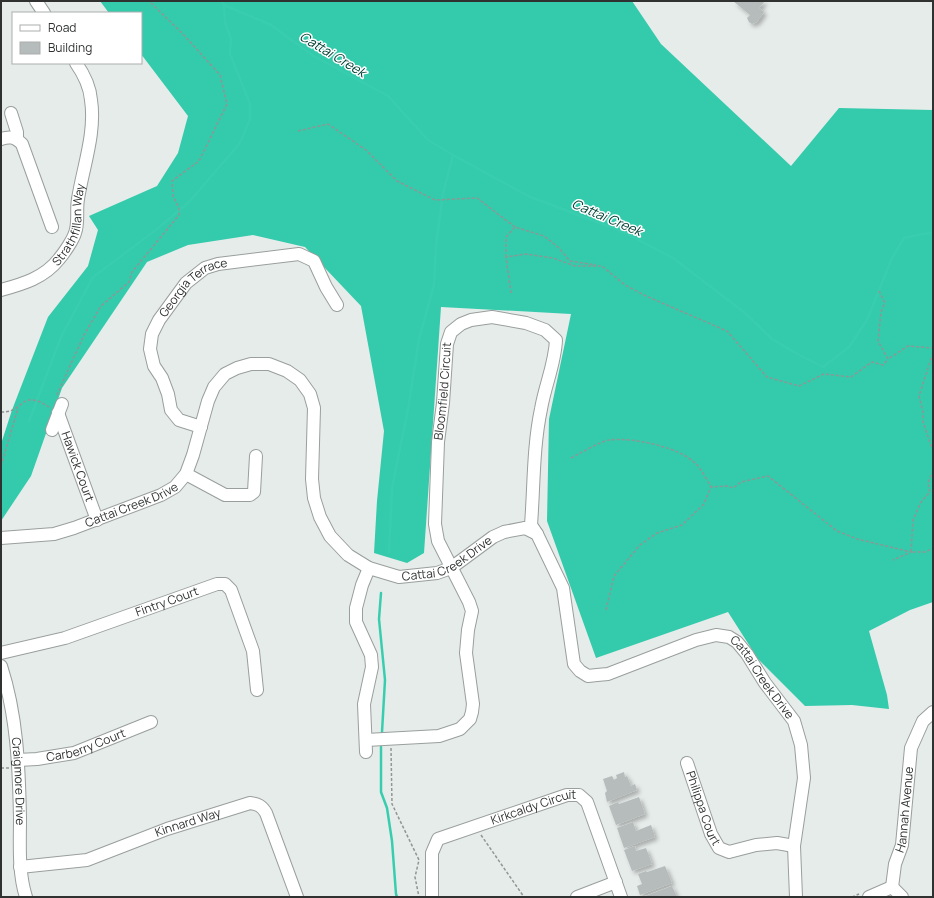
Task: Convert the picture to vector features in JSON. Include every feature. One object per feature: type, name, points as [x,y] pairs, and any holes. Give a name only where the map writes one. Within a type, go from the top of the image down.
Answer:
[{"type":"street","points":[[28,1],[35,12]]},
{"type":"street","points":[[36,1],[43,12]]},
{"type":"street","name":"Strathfillan Way","points":[[70,64],[84,92],[92,123]]},
{"type":"street","name":"Strathfillan Way","points":[[1,290],[31,281],[42,275],[60,258],[76,233],[77,200],[92,123],[92,100],[88,86],[77,64]]},
{"type":"street","points":[[11,113],[17,132],[17,138],[22,144],[52,227]]},
{"type":"street","points":[[1,139],[7,137],[17,138]]},
{"type":"street","name":"Georgia Terrace","points":[[201,428],[179,420],[171,410],[168,394],[162,378],[154,366],[150,350],[152,334],[159,320],[186,283],[205,268],[218,264],[299,254],[314,262],[326,287],[337,305]]},
{"type":"street","name":"Bloomfield Circuit","points":[[451,568],[438,541],[435,524],[438,442],[447,344],[450,332],[461,324],[472,320],[492,317],[526,323],[545,330],[556,340],[556,354],[541,408],[536,442],[531,525],[537,534]]},
{"type":"street","name":"Cattai Creek Drive","points":[[1,538],[54,534],[97,520],[161,495],[175,487],[186,474],[193,455],[208,401],[214,387],[225,374],[237,368],[252,364],[269,364],[286,371],[300,380],[310,394],[314,408],[312,479],[314,498],[320,517],[330,536],[343,550],[348,555],[369,568],[399,577],[437,573],[451,568],[493,537],[504,532],[525,528],[537,534],[563,588],[574,664],[580,671],[588,676],[608,674],[696,640],[716,635],[729,638],[737,642],[747,654],[765,683],[794,721],[801,744],[804,778],[794,846],[796,897]]},
{"type":"street","name":"Hawick Court","points":[[52,430],[58,406]]},
{"type":"street","name":"Hawick Court","points":[[58,406],[97,520]]},
{"type":"street","points":[[186,474],[225,495],[250,495],[254,492],[256,456]]},
{"type":"street","points":[[366,752],[364,704],[372,667],[371,655],[356,622],[356,608],[362,585],[369,568]]},
{"type":"street","points":[[366,740],[438,736],[460,729],[466,724],[472,712],[472,699],[466,653],[468,630],[472,611],[451,568]]},
{"type":"street","name":"Fintry Court","points":[[1,653],[65,638],[216,584],[226,584],[231,590],[253,651],[257,690]]},
{"type":"street","name":"Craigmore Drive","points":[[1,666],[7,685],[11,706],[18,760],[20,867],[26,897]]},
{"type":"street","name":"Hannah Avenue","points":[[892,887],[895,864],[902,845],[911,748],[923,721],[933,712]]},
{"type":"street","name":"Carberry Court","points":[[18,760],[38,759],[74,753],[151,722]]},
{"type":"street","name":"Philippa Court","points":[[687,763],[711,834],[719,848],[729,852],[756,845],[777,843],[794,846]]},
{"type":"street","name":"Kirkcaldy Circuit","points":[[432,897],[432,854],[438,839],[567,795],[579,794],[587,802],[621,897]]},
{"type":"street","name":"Kinnard Way","points":[[20,867],[87,860],[167,829],[250,803],[257,804],[262,807],[266,813],[297,897]]},
{"type":"street","points":[[577,897],[616,882]]},
{"type":"street","points":[[869,897],[892,887],[902,897]]},
{"type":"path","points":[[58,406],[84,335],[101,306],[129,282],[132,272],[179,215],[179,208],[173,196],[172,181],[199,161],[228,104],[220,75],[183,34],[149,1]]},
{"type":"path","points":[[298,131],[328,124],[366,150],[397,181],[435,200],[477,198],[515,227],[544,236],[558,247],[570,261],[602,266],[625,285],[639,293],[727,331],[767,377],[799,386],[824,374],[851,377],[872,362],[883,365],[888,359],[908,346],[933,348]]},
{"type":"path","points":[[511,293],[506,257],[506,237],[515,227]]},
{"type":"path","points":[[506,257],[526,254],[553,258],[575,266],[602,266]]},
{"type":"path","points":[[879,291],[885,302],[881,312],[878,341],[888,359]]},
{"type":"path","points":[[933,353],[918,396],[923,412],[923,422],[933,451]]},
{"type":"path","points":[[1,412],[8,412],[18,408],[26,400],[40,402]]},
{"type":"path","points":[[1,466],[18,408]]},
{"type":"path","points":[[570,458],[608,440],[636,441],[669,450],[684,456],[696,464],[712,487]]},
{"type":"path","points":[[911,552],[913,520],[921,502],[930,492],[928,483],[933,470]]},
{"type":"path","points":[[712,487],[727,486],[733,488],[741,482],[768,476],[838,531],[858,539],[911,552],[926,552],[933,548]]},
{"type":"path","points":[[606,610],[614,576],[640,545],[657,533],[682,525],[704,504],[712,487]]},
{"type":"path","points":[[892,560],[911,552]]},
{"type":"path","points":[[390,739],[392,804],[419,860],[415,877],[419,897]]},
{"type":"path","points":[[475,827],[524,897]]},
{"type":"green space","points":[[100,1],[632,1],[661,44],[791,166],[839,108],[933,110],[933,602],[910,610],[869,631],[887,695],[889,709],[852,705],[805,706],[758,659],[728,612],[596,658],[547,521],[549,419],[571,314],[441,307],[424,553],[407,563],[374,553],[377,501],[384,431],[361,306],[305,247],[253,235],[188,245],[147,262],[62,388],[31,476],[1,521],[1,444],[12,410],[48,317],[88,266],[98,230],[89,216],[157,186],[178,153],[188,116],[142,55],[142,12],[108,12]]},
{"type":"building","points":[[733,1],[765,1],[759,8],[764,12],[757,22],[752,24],[747,18],[750,15]]},
{"type":"building","points":[[624,772],[625,777],[627,776],[631,786],[635,784],[637,790],[607,802],[605,793],[607,791],[603,779],[612,776],[614,780],[617,778],[616,775]]},
{"type":"building","points":[[639,797],[645,814],[616,825],[609,806],[618,802],[619,804]]},
{"type":"building","points":[[633,822],[636,831],[651,825],[655,837],[624,848],[617,828]]},
{"type":"building","points":[[635,846],[636,851],[646,848],[652,864],[632,871],[624,850]]},
{"type":"building","points":[[665,866],[672,883],[640,895],[637,886],[642,884],[638,874]]},
{"type":"building","points":[[672,886],[677,897],[643,897]]},
{"type":"waterway","name":"Cattai Creek","points":[[222,1],[224,5],[271,25],[312,55],[388,96],[428,140],[453,155],[528,196],[623,232],[673,258],[745,313],[772,339],[823,367],[849,347],[867,320],[892,258],[904,238],[933,233]]},
{"type":"waterway","points":[[29,421],[61,337],[93,277],[157,229],[189,202],[240,143],[250,119],[250,104],[230,54],[231,39],[225,22],[224,5]]},
{"type":"waterway","points":[[389,553],[392,488],[408,409],[419,339],[434,285],[436,245],[443,194],[453,155]]},
{"type":"waterway","points":[[381,593],[379,619],[385,680],[382,732]]},
{"type":"waterway","points":[[381,747],[381,792],[387,808],[392,841],[397,897]]}]
